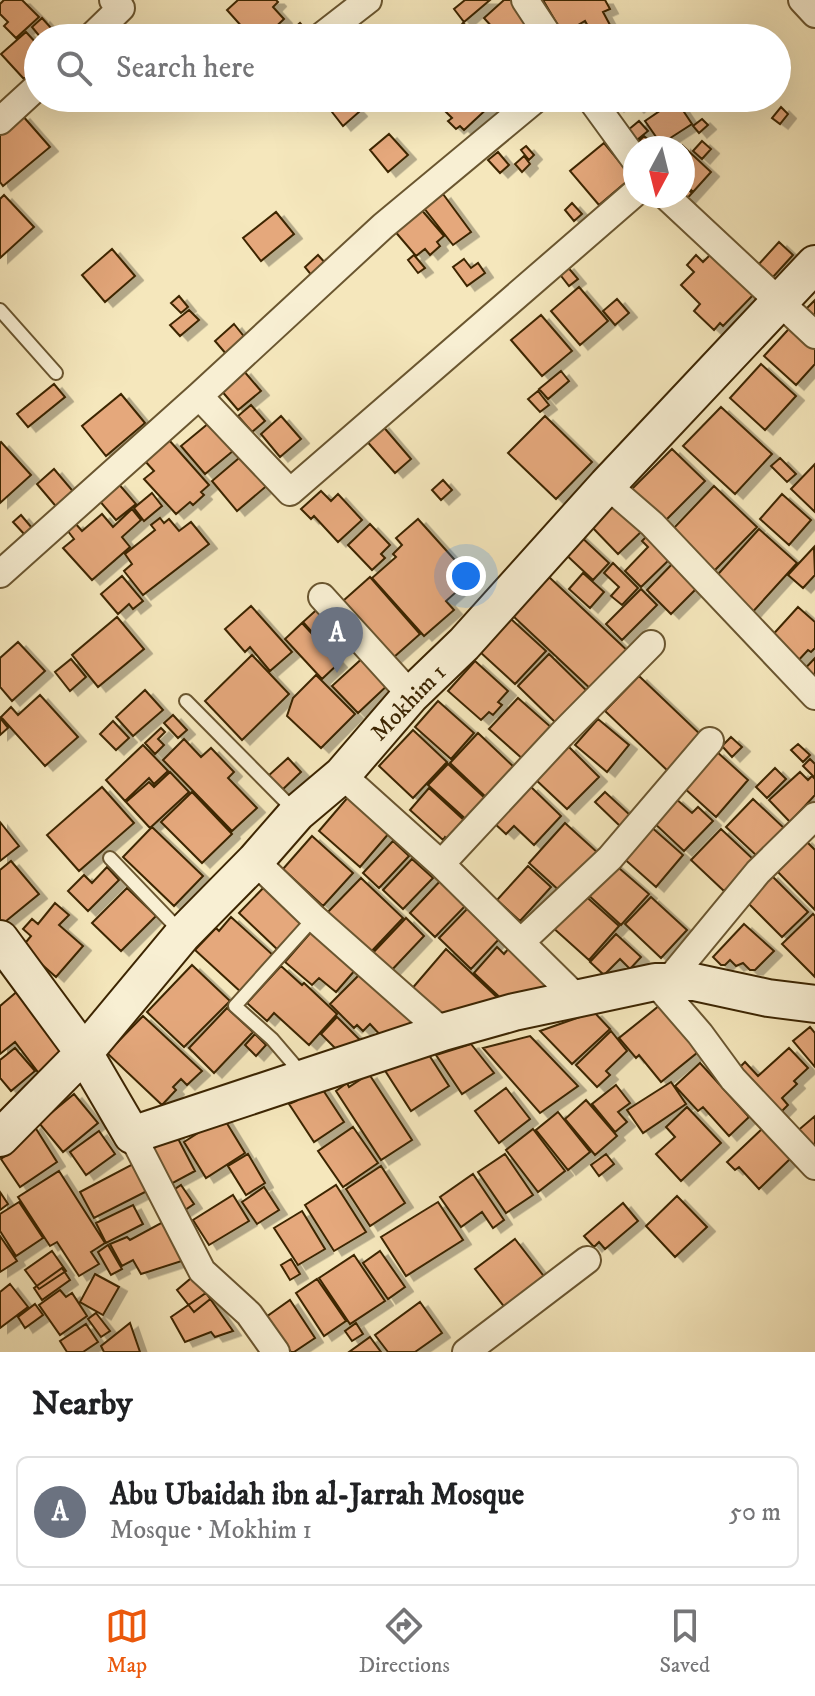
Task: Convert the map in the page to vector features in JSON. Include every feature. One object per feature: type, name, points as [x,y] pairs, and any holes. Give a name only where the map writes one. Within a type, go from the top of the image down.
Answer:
[{"type":"street","points":[[337,24],[368,0]]},
{"type":"street","points":[[525,0],[541,24]]},
{"type":"street","points":[[802,0],[815,14]]},
{"type":"street","points":[[103,24],[122,3]]},
{"type":"street","points":[[0,121],[24,99]]},
{"type":"street","points":[[0,574],[383,226],[520,112]]},
{"type":"street","points":[[600,112],[623,143]]},
{"type":"street","points":[[199,396],[290,492],[623,203]]},
{"type":"street","points":[[679,208],[815,335]]},
{"type":"street","name":"Mokhim 1","points":[[0,1138],[84,1053],[183,934],[297,813],[342,775],[411,695],[480,626],[607,485],[815,264]]},
{"type":"street","points":[[607,485],[652,524],[815,696]]},
{"type":"street","points":[[322,597],[411,695]]},
{"type":"street","points":[[441,864],[651,644]]},
{"type":"street","points":[[522,941],[610,858],[710,741]]},
{"type":"street","points":[[342,775],[441,864],[577,998]]},
{"type":"street","points":[[661,982],[758,872],[815,816]]},
{"type":"street","points":[[255,861],[314,918],[443,1032]]},
{"type":"street","points":[[0,939],[84,1053],[132,1135],[202,1271],[249,1314],[276,1352]]},
{"type":"street","points":[[661,982],[733,1079],[815,1166]]},
{"type":"street","points":[[132,1135],[443,1032],[577,998],[661,982],[694,982],[768,998],[815,1004]]},
{"type":"street","points":[[466,1352],[587,1260]]},
{"type":"lane","points":[[0,310],[56,373]]},
{"type":"lane","points":[[186,701],[297,813]]},
{"type":"lane","points":[[110,858],[183,934]]},
{"type":"lane","points":[[304,1077],[272,1039],[235,1006],[314,918]]},
{"type":"building","points":[[4,0],[22,0],[39,17],[31,24],[24,24],[24,31],[16,38],[4,26],[8,22],[0,14],[0,4]]},
{"type":"building","points":[[238,0],[276,0],[278,2],[273,7],[284,19],[279,24],[240,24],[227,10]]},
{"type":"building","points":[[465,0],[490,0],[464,22],[454,9]]},
{"type":"building","points":[[504,0],[515,0],[535,22],[489,24],[484,18]]},
{"type":"building","points":[[543,0],[605,0],[610,9],[603,12],[609,24],[587,24],[585,21],[580,24],[557,24]]},
{"type":"building","points":[[24,34],[24,79],[1,54]]},
{"type":"building","points":[[332,112],[359,112],[343,126]]},
{"type":"building","points":[[446,112],[483,112],[464,130],[460,126],[456,129],[448,121],[452,118]]},
{"type":"building","points":[[658,112],[684,112],[692,124],[673,136],[655,136],[645,121]]},
{"type":"building","points":[[777,112],[788,114],[780,124],[772,118]]},
{"type":"building","points":[[22,115],[50,147],[3,186],[0,182],[0,133]]},
{"type":"building","points":[[702,119],[708,125],[699,133],[693,126]]},
{"type":"building","points":[[639,121],[648,131],[642,136],[633,136],[628,130]]},
{"type":"building","points":[[389,134],[408,155],[388,172],[370,150]]},
{"type":"building","points":[[702,141],[711,149],[702,159],[695,149]]},
{"type":"building","points":[[604,143],[623,166],[623,185],[599,205],[570,171]]},
{"type":"building","points":[[526,146],[534,155],[529,160],[521,150]]},
{"type":"building","points":[[498,152],[509,165],[500,173],[488,160]]},
{"type":"building","points":[[524,156],[530,164],[522,172],[515,164]]},
{"type":"building","points":[[695,157],[711,172],[695,190]]},
{"type":"building","points":[[443,194],[471,232],[453,245],[424,208]]},
{"type":"building","points":[[4,195],[34,227],[0,258],[0,199]]},
{"type":"building","points":[[572,203],[582,214],[574,221],[565,210]]},
{"type":"building","points":[[419,207],[444,236],[437,242],[440,246],[430,255],[425,249],[416,256],[393,229]]},
{"type":"building","points":[[276,212],[294,234],[261,261],[243,238]]},
{"type":"building","points":[[779,242],[793,255],[773,277],[759,264]]},
{"type":"building","points":[[112,249],[135,276],[105,302],[82,275]]},
{"type":"building","points":[[715,250],[757,291],[723,326],[720,323],[714,330],[694,311],[700,304],[681,285],[694,272],[687,265],[696,255],[703,262]]},
{"type":"building","points":[[318,255],[327,265],[313,277],[305,267]]},
{"type":"building","points":[[414,255],[425,268],[418,273],[408,260]]},
{"type":"building","points":[[464,259],[471,268],[478,263],[485,273],[467,286],[453,267]]},
{"type":"building","points":[[566,265],[578,279],[569,286],[558,272]]},
{"type":"building","points":[[579,287],[608,321],[580,345],[551,311]]},
{"type":"building","points":[[179,296],[188,307],[181,313],[171,303]]},
{"type":"building","points":[[617,299],[629,313],[615,325],[603,311]]},
{"type":"building","points":[[815,300],[815,317],[806,309]]},
{"type":"building","points":[[189,310],[199,320],[180,336],[170,325]]},
{"type":"building","points":[[541,315],[572,351],[542,376],[511,340]]},
{"type":"building","points":[[797,320],[815,337],[815,364],[796,385],[764,356]]},
{"type":"building","points":[[234,324],[246,339],[227,355],[215,341]]},
{"type":"building","points":[[761,364],[796,396],[765,430],[730,398]]},
{"type":"building","points":[[243,370],[261,391],[238,410],[220,389]]},
{"type":"building","points":[[561,371],[569,381],[548,399],[539,389]]},
{"type":"building","points":[[54,384],[65,397],[28,427],[17,414]]},
{"type":"building","points":[[538,391],[549,405],[540,412],[528,399]]},
{"type":"building","points":[[121,394],[145,423],[106,456],[82,426]]},
{"type":"building","points":[[251,405],[265,421],[252,432],[238,416]]},
{"type":"building","points":[[721,407],[772,454],[735,494],[683,446]]},
{"type":"building","points":[[281,416],[301,439],[280,457],[261,434]]},
{"type":"building","points":[[545,416],[592,462],[556,499],[508,453]]},
{"type":"building","points":[[215,418],[239,446],[205,474],[181,446]]},
{"type":"building","points":[[381,424],[411,459],[395,473],[364,438]]},
{"type":"building","points":[[169,440],[209,485],[193,505],[190,502],[176,514],[144,479],[154,471],[145,461]]},
{"type":"building","points":[[0,443],[31,475],[0,503]]},
{"type":"building","points":[[672,449],[705,481],[661,525],[628,493]]},
{"type":"building","points":[[245,453],[270,483],[237,511],[212,481]]},
{"type":"building","points":[[780,458],[796,474],[787,482],[771,466]]},
{"type":"building","points":[[815,464],[815,512],[791,489]]},
{"type":"building","points":[[54,469],[77,496],[59,510],[37,484]]},
{"type":"building","points":[[443,480],[452,490],[441,500],[432,490]]},
{"type":"building","points":[[117,482],[136,504],[116,520],[98,499]]},
{"type":"building","points":[[714,486],[757,527],[714,571],[672,530]]},
{"type":"building","points":[[321,491],[331,501],[338,494],[362,520],[338,542],[314,516],[311,519],[301,509]]},
{"type":"building","points":[[152,493],[162,506],[144,521],[134,508]]},
{"type":"building","points":[[782,494],[811,520],[789,545],[760,519]]},
{"type":"building","points":[[617,501],[644,529],[618,554],[591,526]]},
{"type":"building","points":[[132,509],[141,520],[122,537],[130,547],[92,580],[63,548],[74,539],[67,530],[75,523],[82,531],[102,514],[113,527]]},
{"type":"building","points":[[21,515],[32,528],[25,535],[13,522]]},
{"type":"building","points":[[160,518],[164,523],[169,519],[179,531],[191,522],[209,544],[143,595],[124,571],[132,564],[125,554],[155,530],[151,525]]},
{"type":"building","points":[[418,519],[462,568],[454,575],[463,586],[446,601],[454,610],[424,636],[372,578],[396,557],[393,554],[402,545],[396,538]]},
{"type":"building","points":[[370,524],[390,545],[381,554],[385,558],[372,570],[348,545]]},
{"type":"building","points":[[759,529],[797,563],[749,616],[711,582]]},
{"type":"building","points":[[577,533],[609,563],[593,580],[561,550]]},
{"type":"building","points":[[650,533],[673,556],[641,587],[625,571],[648,547],[642,541]]},
{"type":"building","points":[[814,547],[815,575],[803,588],[788,575]]},
{"type":"building","points":[[676,560],[701,584],[671,614],[647,590]]},
{"type":"building","points":[[613,563],[638,588],[622,605],[611,596],[619,587],[604,573]]},
{"type":"building","points":[[583,573],[604,592],[590,608],[569,589]]},
{"type":"building","points":[[122,576],[143,601],[133,609],[129,604],[118,614],[101,594]]},
{"type":"building","points":[[370,577],[420,634],[385,665],[335,608]]},
{"type":"building","points":[[549,577],[631,654],[595,693],[513,616]]},
{"type":"building","points":[[641,589],[657,605],[622,640],[606,624]]},
{"type":"building","points":[[323,604],[354,637],[333,656],[303,622]]},
{"type":"building","points":[[251,606],[292,652],[270,671],[250,647],[245,652],[225,629]]},
{"type":"building","points":[[798,607],[815,622],[815,648],[811,652],[808,650],[795,664],[768,640]]},
{"type":"building","points":[[117,617],[144,649],[98,687],[72,655]]},
{"type":"building","points":[[511,619],[546,651],[515,684],[480,652]]},
{"type":"building","points":[[302,623],[339,663],[322,679],[285,639]]},
{"type":"building","points":[[18,642],[45,671],[12,701],[0,687],[0,658]]},
{"type":"building","points":[[367,654],[392,681],[358,713],[332,686]]},
{"type":"building","points":[[549,654],[589,693],[558,725],[518,686]]},
{"type":"building","points":[[252,655],[289,694],[242,740],[205,701]]},
{"type":"building","points":[[815,658],[815,690],[799,675]]},
{"type":"building","points":[[71,659],[86,677],[70,691],[55,672]]},
{"type":"building","points":[[475,661],[508,691],[498,702],[502,705],[493,715],[489,712],[481,720],[448,691]]},
{"type":"building","points":[[316,675],[355,714],[321,748],[287,716],[293,698]]},
{"type":"building","points":[[639,676],[703,737],[669,772],[605,711]]},
{"type":"building","points":[[145,690],[163,710],[133,736],[116,717]]},
{"type":"building","points":[[40,695],[78,737],[45,766],[1,717],[11,707],[18,715]]},
{"type":"building","points":[[518,698],[553,729],[525,761],[489,729]]},
{"type":"building","points":[[438,701],[474,733],[451,759],[415,727]]},
{"type":"building","points":[[173,715],[187,730],[178,738],[164,723]]},
{"type":"building","points":[[0,718],[8,728],[0,735]]},
{"type":"building","points":[[598,719],[629,745],[607,772],[575,745]]},
{"type":"building","points":[[113,721],[129,738],[116,750],[100,734]]},
{"type":"building","points":[[161,728],[165,732],[158,739],[164,745],[155,754],[145,743]]},
{"type":"building","points":[[413,730],[447,762],[413,798],[379,766]]},
{"type":"building","points":[[478,733],[517,770],[489,800],[450,763]]},
{"type":"building","points":[[731,737],[742,747],[732,757],[722,746]]},
{"type":"building","points":[[184,739],[201,757],[211,748],[234,772],[228,778],[257,808],[232,831],[163,760]]},
{"type":"building","points":[[798,744],[810,755],[803,762],[791,750]]},
{"type":"building","points":[[143,745],[168,771],[154,784],[149,778],[125,801],[106,780]]},
{"type":"building","points":[[568,746],[599,777],[567,809],[535,779]]},
{"type":"building","points":[[716,751],[748,780],[716,817],[683,787]]},
{"type":"building","points":[[288,758],[301,772],[281,791],[267,777]]},
{"type":"building","points":[[810,759],[815,764],[815,778],[803,766]]},
{"type":"building","points":[[448,764],[488,801],[469,822],[428,785]]},
{"type":"building","points":[[775,768],[786,779],[767,798],[756,787]]},
{"type":"building","points":[[170,772],[189,792],[150,828],[126,802],[149,782],[154,787]]},
{"type":"building","points":[[800,772],[808,780],[812,776],[815,779],[815,795],[790,822],[769,800]]},
{"type":"building","points":[[530,786],[561,816],[534,845],[514,826],[506,834],[494,823]]},
{"type":"building","points":[[102,787],[134,823],[79,871],[47,835]]},
{"type":"building","points":[[429,788],[467,823],[450,842],[445,837],[443,840],[410,810]]},
{"type":"building","points":[[192,792],[232,834],[202,863],[161,822]]},
{"type":"building","points":[[605,792],[631,816],[621,827],[595,802]]},
{"type":"building","points":[[349,796],[390,832],[360,867],[319,831]]},
{"type":"building","points":[[675,798],[692,813],[698,807],[713,821],[684,851],[653,822]]},
{"type":"building","points":[[753,799],[785,829],[758,857],[726,827]]},
{"type":"building","points":[[0,822],[19,846],[0,861]]},
{"type":"building","points":[[565,823],[598,853],[562,893],[529,863]]},
{"type":"building","points":[[649,825],[683,855],[656,887],[621,856]]},
{"type":"building","points":[[152,827],[203,876],[174,906],[123,857]]},
{"type":"building","points":[[721,829],[754,860],[724,891],[691,860]]},
{"type":"building","points":[[312,836],[353,873],[323,906],[283,869]]},
{"type":"building","points":[[804,839],[815,850],[815,910],[774,868]]},
{"type":"building","points":[[393,841],[409,856],[379,888],[363,873]]},
{"type":"building","points":[[412,859],[433,878],[403,909],[383,890]]},
{"type":"building","points":[[11,861],[39,894],[0,926],[0,870]]},
{"type":"building","points":[[612,862],[649,894],[621,925],[585,892]]},
{"type":"building","points":[[528,866],[551,887],[520,921],[497,900]]},
{"type":"building","points":[[107,867],[119,880],[88,911],[68,891],[84,875],[92,883]]},
{"type":"building","points":[[770,874],[808,912],[782,937],[744,899]]},
{"type":"building","points":[[361,878],[403,918],[368,955],[325,915]]},
{"type":"building","points":[[443,878],[468,903],[435,937],[410,913]]},
{"type":"building","points":[[269,882],[308,920],[279,951],[239,913]]},
{"type":"building","points":[[127,888],[156,916],[121,951],[92,923]]},
{"type":"building","points":[[581,892],[619,926],[589,960],[551,926]]},
{"type":"building","points":[[651,897],[687,930],[661,958],[625,924]]},
{"type":"building","points":[[55,903],[69,915],[59,925],[83,946],[56,977],[22,947],[31,936],[23,929],[32,919],[38,924]]},
{"type":"building","points":[[469,907],[501,937],[471,969],[439,938]]},
{"type":"building","points":[[813,914],[815,916],[815,977],[782,944]]},
{"type":"building","points":[[231,917],[275,957],[242,993],[195,950]]},
{"type":"building","points":[[406,918],[424,936],[388,974],[369,957]]},
{"type":"building","points":[[744,924],[774,951],[755,970],[750,970],[743,963],[736,966],[730,960],[721,965],[713,957]]},
{"type":"building","points":[[312,931],[356,969],[336,992],[319,978],[312,985],[285,962]]},
{"type":"building","points":[[616,934],[641,957],[630,969],[620,959],[604,975],[590,962]]},
{"type":"building","points":[[497,947],[504,954],[509,948],[547,981],[546,994],[509,1006],[474,973]]},
{"type":"building","points":[[446,949],[501,1001],[448,1019],[410,991]]},
{"type":"building","points":[[192,965],[230,1001],[184,1047],[147,1012]]},
{"type":"building","points":[[281,966],[337,1014],[309,1045],[274,1013],[267,1021],[247,1003]]},
{"type":"building","points":[[363,971],[419,1024],[383,1038],[370,1024],[363,1031],[357,1025],[354,1028],[330,1004]]},
{"type":"building","points":[[26,984],[71,1048],[41,1076],[15,1042],[0,1054],[0,1006]]},
{"type":"building","points":[[665,1001],[703,1048],[661,1082],[639,1055],[636,1058],[619,1038]]},
{"type":"building","points":[[227,1008],[253,1032],[214,1073],[189,1048]]},
{"type":"building","points":[[594,1012],[610,1029],[572,1064],[540,1031]]},
{"type":"building","points":[[143,1016],[202,1071],[187,1085],[181,1079],[173,1087],[176,1090],[162,1105],[107,1053]]},
{"type":"building","points":[[337,1017],[361,1041],[345,1058],[321,1034]]},
{"type":"building","points":[[810,1027],[815,1033],[815,1067],[793,1041]]},
{"type":"building","points":[[611,1031],[627,1051],[606,1071],[610,1075],[597,1087],[576,1065]]},
{"type":"building","points":[[255,1034],[266,1045],[256,1056],[245,1045]]},
{"type":"building","points":[[530,1036],[578,1086],[540,1113],[483,1048]]},
{"type":"building","points":[[471,1044],[494,1073],[462,1094],[436,1055]]},
{"type":"building","points":[[15,1048],[35,1071],[11,1091],[0,1078],[0,1060]]},
{"type":"building","points":[[789,1048],[808,1068],[782,1098],[788,1105],[779,1114],[737,1070],[745,1062],[758,1076]]},
{"type":"building","points":[[429,1055],[449,1086],[411,1111],[384,1069]]},
{"type":"building","points":[[700,1063],[749,1117],[729,1136],[703,1107],[698,1111],[675,1086]]},
{"type":"building","points":[[369,1074],[412,1140],[381,1160],[336,1091]]},
{"type":"building","points":[[671,1082],[686,1104],[643,1133],[627,1110]]},
{"type":"building","points":[[616,1085],[630,1103],[618,1112],[627,1122],[615,1132],[592,1104]]},
{"type":"building","points":[[321,1087],[344,1122],[314,1142],[289,1104],[296,1101],[292,1095]]},
{"type":"building","points":[[506,1088],[530,1119],[499,1143],[475,1111]]},
{"type":"building","points":[[74,1094],[98,1123],[63,1152],[39,1123]]},
{"type":"building","points":[[586,1100],[617,1136],[595,1155],[565,1119]]},
{"type":"building","points":[[687,1107],[721,1143],[681,1181],[656,1154],[675,1137],[666,1127]]},
{"type":"building","points":[[558,1112],[590,1152],[568,1170],[536,1130]]},
{"type":"building","points":[[815,1116],[815,1156],[795,1133]]},
{"type":"building","points":[[223,1117],[245,1153],[206,1178],[184,1142]]},
{"type":"building","points":[[33,1124],[57,1162],[20,1187],[1,1159]]},
{"type":"building","points":[[353,1127],[378,1163],[343,1187],[318,1151]]},
{"type":"building","points":[[763,1128],[791,1158],[759,1189],[739,1167],[735,1170],[727,1162]]},
{"type":"building","points":[[533,1129],[565,1171],[538,1192],[506,1150]]},
{"type":"building","points":[[99,1131],[115,1154],[86,1175],[70,1152]]},
{"type":"building","points":[[174,1131],[195,1171],[169,1185],[148,1144]]},
{"type":"building","points":[[248,1154],[265,1183],[246,1195],[228,1166]]},
{"type":"building","points":[[505,1154],[533,1195],[506,1213],[478,1172]]},
{"type":"building","points":[[606,1154],[614,1164],[599,1176],[591,1165]]},
{"type":"building","points":[[133,1164],[147,1191],[94,1218],[80,1192]]},
{"type":"building","points":[[381,1166],[405,1203],[370,1226],[346,1189]]},
{"type":"building","points":[[59,1171],[105,1243],[91,1252],[99,1264],[79,1276],[57,1242],[50,1246],[18,1197]]},
{"type":"building","points":[[473,1174],[504,1220],[493,1228],[482,1212],[461,1227],[440,1197]]},
{"type":"building","points":[[181,1185],[194,1204],[182,1212],[169,1193]]},
{"type":"building","points":[[336,1185],[366,1232],[334,1251],[305,1205]]},
{"type":"building","points":[[264,1187],[279,1210],[257,1224],[242,1202]]},
{"type":"building","points":[[0,1192],[8,1204],[0,1210]]},
{"type":"building","points":[[233,1195],[249,1221],[209,1245],[193,1220]]},
{"type":"building","points":[[677,1196],[707,1227],[675,1257],[646,1226]]},
{"type":"building","points":[[19,1202],[43,1238],[16,1256],[0,1231],[0,1214]]},
{"type":"building","points":[[438,1202],[463,1240],[406,1276],[381,1237]]},
{"type":"building","points":[[623,1203],[638,1221],[605,1249],[599,1242],[594,1247],[584,1236]]},
{"type":"building","points":[[133,1205],[143,1224],[106,1243],[96,1223]]},
{"type":"building","points":[[302,1211],[325,1249],[298,1265],[274,1228]]},
{"type":"building","points":[[163,1222],[188,1259],[141,1274],[133,1260],[122,1266],[110,1244],[127,1237],[130,1240]]},
{"type":"building","points":[[0,1236],[17,1261],[0,1272]]},
{"type":"building","points":[[515,1239],[546,1279],[506,1309],[475,1269]]},
{"type":"building","points":[[108,1245],[122,1269],[111,1275],[98,1252]]},
{"type":"building","points":[[52,1251],[66,1271],[39,1289],[25,1270]]},
{"type":"building","points":[[380,1251],[405,1287],[388,1299],[363,1263]]},
{"type":"building","points":[[354,1255],[385,1301],[350,1324],[319,1278]]},
{"type":"building","points":[[291,1259],[300,1274],[290,1280],[281,1265]]},
{"type":"building","points":[[62,1268],[70,1280],[42,1300],[34,1288]]},
{"type":"building","points":[[95,1274],[119,1287],[103,1315],[80,1302]]},
{"type":"building","points":[[196,1274],[214,1296],[194,1312],[177,1290]]},
{"type":"building","points":[[317,1279],[346,1321],[324,1336],[296,1293]]},
{"type":"building","points":[[10,1284],[28,1307],[0,1328],[0,1292]]},
{"type":"building","points":[[60,1290],[66,1297],[72,1293],[87,1316],[60,1335],[39,1305]]},
{"type":"building","points":[[206,1293],[233,1331],[215,1337],[211,1332],[185,1342],[171,1317]]},
{"type":"building","points":[[290,1300],[315,1338],[294,1352],[266,1317]]},
{"type":"building","points":[[420,1302],[442,1333],[415,1352],[388,1352],[375,1335]]},
{"type":"building","points":[[35,1304],[43,1315],[25,1328],[18,1317]]},
{"type":"building","points":[[96,1313],[110,1331],[101,1337],[88,1319]]},
{"type":"building","points":[[130,1323],[140,1352],[104,1352],[101,1346]]},
{"type":"building","points":[[356,1323],[363,1334],[352,1341],[345,1331]]},
{"type":"building","points":[[86,1324],[98,1342],[83,1352],[67,1352],[60,1341]]},
{"type":"building","points":[[370,1337],[381,1352],[349,1352]]},
{"type":"place","name":"Abu Ubaidah ibn al-Jarrah Mosque","points":[[337,673]]}]
